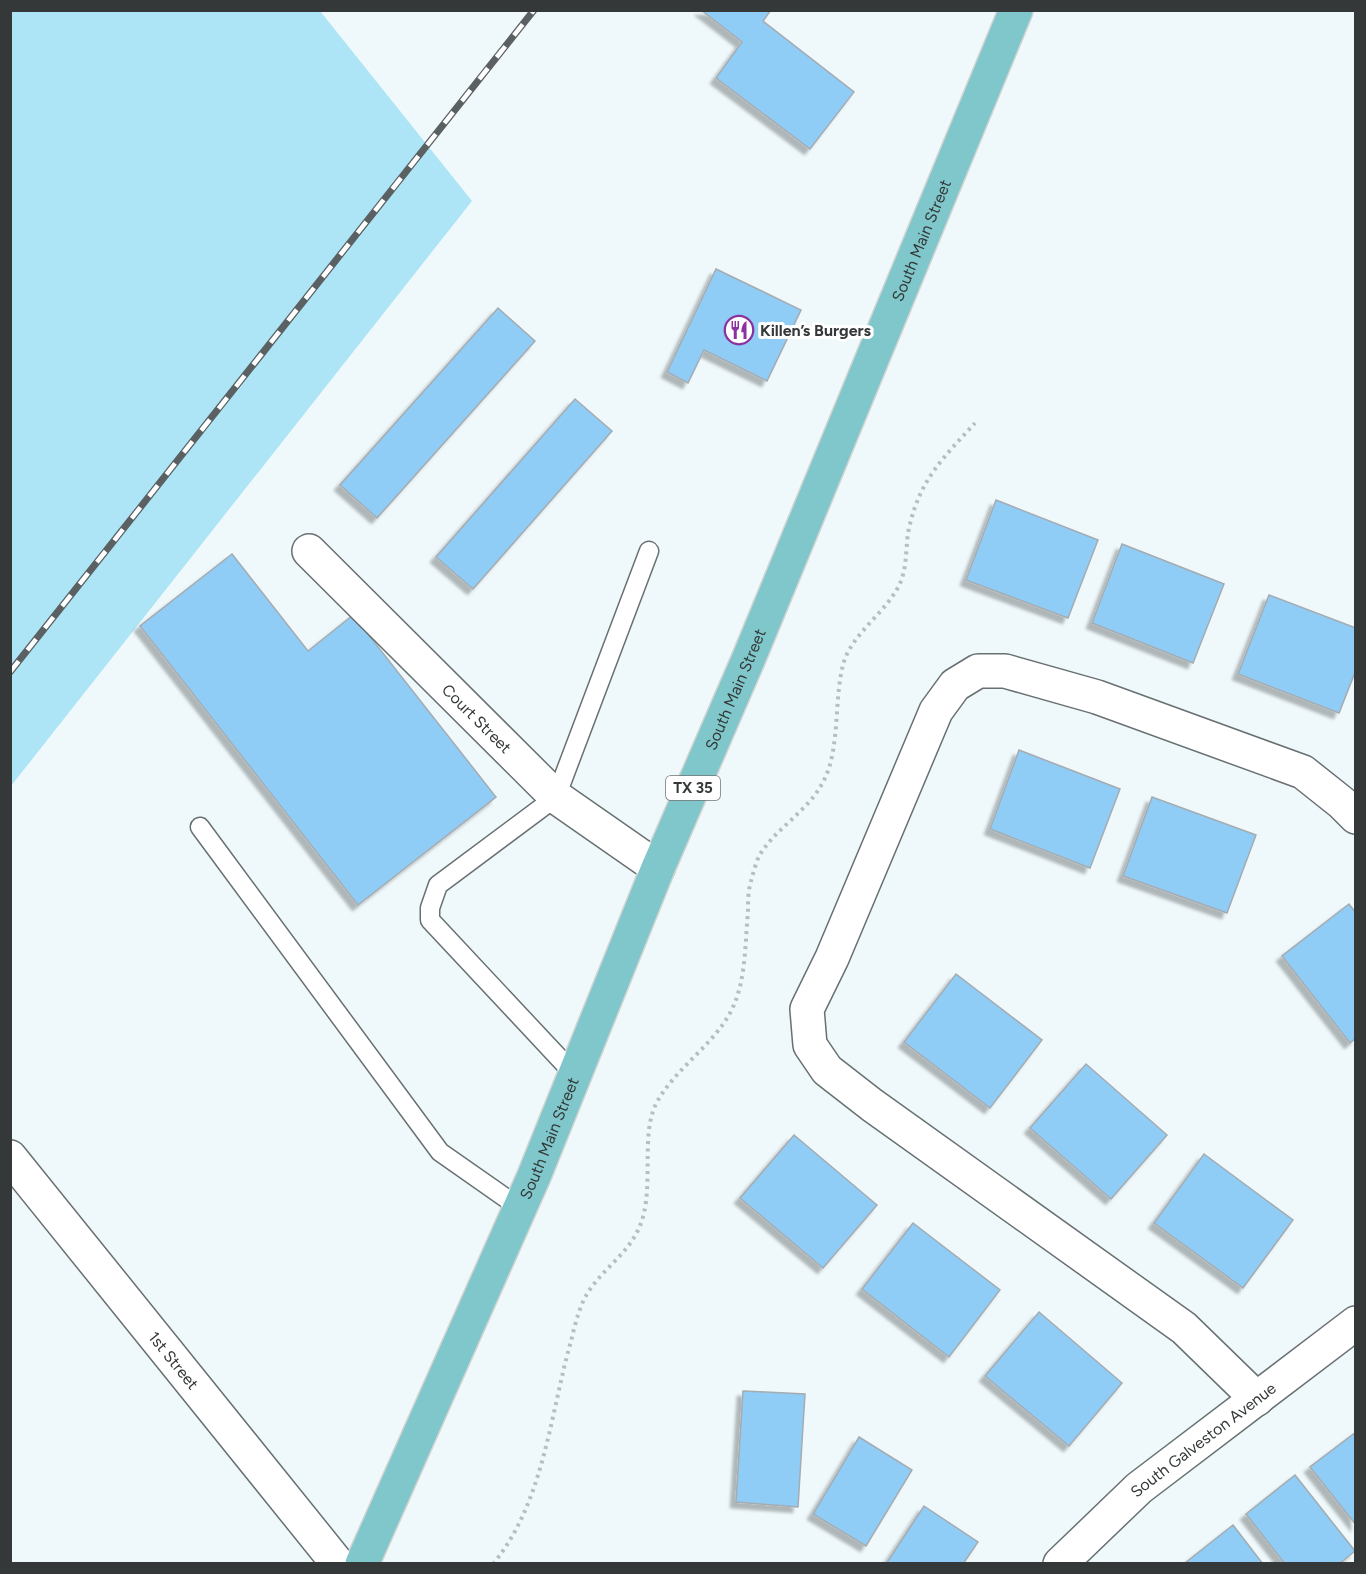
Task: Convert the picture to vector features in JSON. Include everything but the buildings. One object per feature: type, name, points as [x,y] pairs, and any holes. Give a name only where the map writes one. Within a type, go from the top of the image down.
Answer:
[{"type":"main road","name":"South Main Street","points":[[362,1563],[520,1208],[658,868],[748,660],[1016,10]]},
{"type":"street","name":"Court Street","points":[[309,551],[556,797],[658,868]]},
{"type":"street","points":[[1257,1399],[1184,1328],[872,1105],[827,1070],[810,1045],[807,1009],[832,958],[936,711],[955,685],[978,671],[1005,671],[1097,697],[1303,772],[1356,817]]},
{"type":"street","name":"1st Street","points":[[10,1157],[338,1563]]},
{"type":"street","name":"South Galveston Avenue","points":[[1059,1563],[1139,1488],[1356,1323]]},
{"type":"lane","points":[[575,1075],[430,920],[430,908],[438,885],[556,797],[649,551]]},
{"type":"lane","points":[[200,827],[440,1152],[520,1208]]},
{"type":"path","points":[[493,1563],[507,1547],[525,1509],[543,1458],[562,1370],[581,1306],[589,1289],[629,1245],[639,1229],[646,1207],[650,1130],[655,1105],[671,1081],[715,1034],[733,1008],[741,982],[750,883],[760,856],[814,798],[827,776],[834,741],[844,661],[859,636],[888,602],[902,580],[909,526],[919,494],[934,467],[975,423]]},
{"type":"shaded area","points":[[11,10],[320,11],[472,201],[11,786]]},
{"type":"railway","points":[[10,672],[534,10]]},
{"type":"place","name":"Killen’s Burgers","points":[[739,330]]}]
